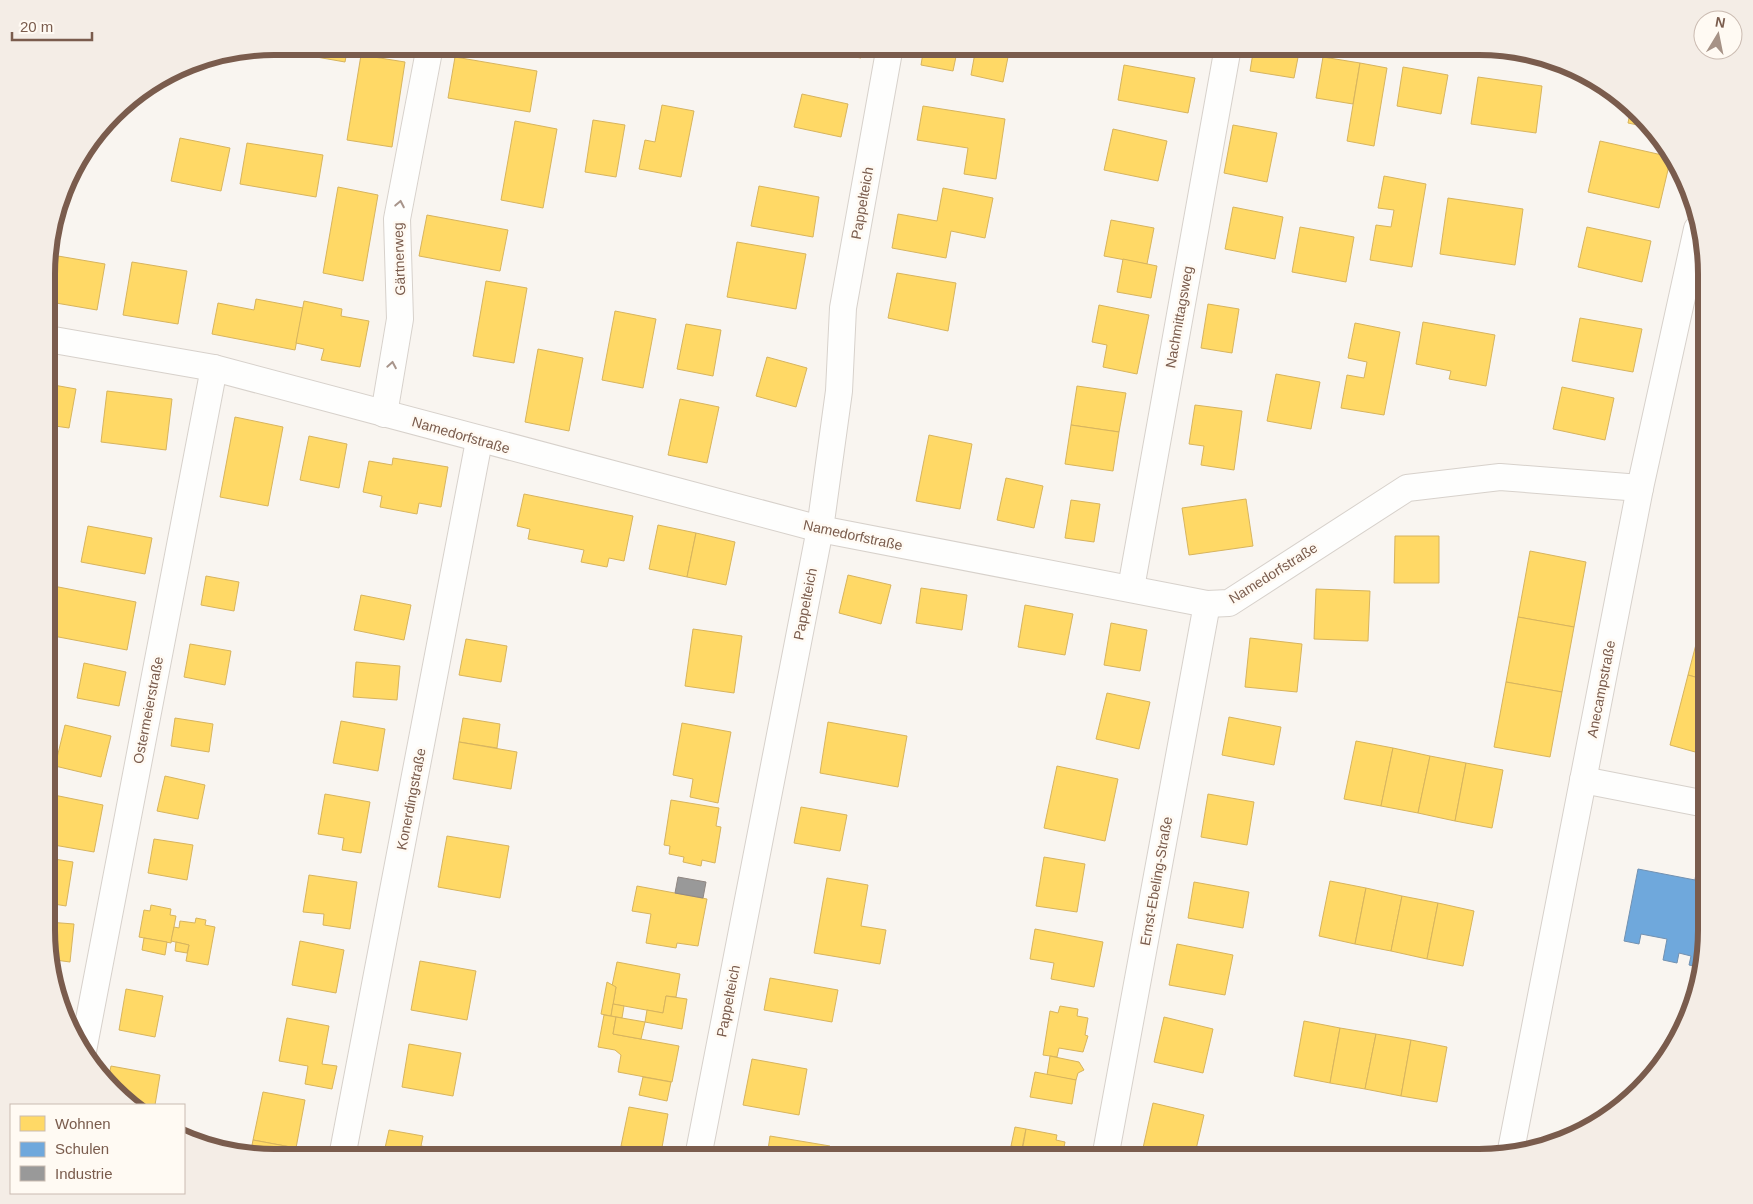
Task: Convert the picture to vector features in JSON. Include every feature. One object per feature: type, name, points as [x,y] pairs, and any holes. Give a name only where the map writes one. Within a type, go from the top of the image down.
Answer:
[{"type":"street","name":"Gärtnerweg","points":[[384,414],[400,319],[397,219],[428,55]]},
{"type":"street","name":"Pappelteich","points":[[700,1149],[820,529],[839,391],[843,308],[888,55]]},
{"type":"street","name":"Nachmittagsweg","points":[[1131,588],[1227,55]]},
{"type":"street","name":"Anecampstraße","points":[[1512,1146],[1640,488],[1695,238]]},
{"type":"street","name":"Namedorfstraße","points":[[55,340],[214,368],[479,441],[820,529],[1207,604],[1229,603],[1407,488],[1500,477],[1640,488]]},
{"type":"street","name":"Ostermeierstraße","points":[[85,1041],[214,368]]},
{"type":"street","name":"Konerdingstraße","points":[[344,1149],[479,441]]},
{"type":"street","name":"Ernst-Ebeling-Straße","points":[[1107,1149],[1207,604]]},
{"type":"street","points":[[1583,780],[1698,802]]},
{"type":"building: Wohnen","points":[[305,55],[346,55],[345,62]]},
{"type":"building: Wohnen","points":[[361,55],[405,62],[392,147],[347,140]]},
{"type":"building: Wohnen","points":[[843,55],[862,55],[861,58]]},
{"type":"building: Wohnen","points":[[923,55],[956,55],[953,71],[921,65]]},
{"type":"building: Wohnen","points":[[975,55],[1008,55],[1003,82],[971,75]]},
{"type":"building: Wohnen","points":[[1253,55],[1298,55],[1294,78],[1250,71]]},
{"type":"building: Wohnen","points":[[455,57],[537,71],[530,112],[448,98]]},
{"type":"building: Wohnen","points":[[1323,57],[1360,63],[1353,104],[1316,98]]},
{"type":"building: Wohnen","points":[[1360,63],[1387,68],[1374,146],[1347,141]]},
{"type":"building: Wohnen","points":[[1124,65],[1195,78],[1188,113],[1118,100]]},
{"type":"building: Wohnen","points":[[1403,67],[1448,75],[1441,114],[1397,106]]},
{"type":"building: Wohnen","points":[[1478,77],[1542,86],[1536,133],[1471,124]]},
{"type":"building: Wohnen","points":[[802,94],[848,104],[841,137],[794,127]]},
{"type":"building: Wohnen","points":[[662,105],[694,111],[681,177],[639,169],[645,140],[655,142]]},
{"type":"building: Wohnen","points":[[923,106],[1005,119],[996,179],[964,174],[968,148],[917,140]]},
{"type":"building: Wohnen","points":[[1630,115],[1640,126],[1628,123]]},
{"type":"building: Wohnen","points":[[593,120],[625,125],[616,177],[585,172]]},
{"type":"building: Wohnen","points":[[515,121],[557,129],[543,208],[501,200]]},
{"type":"building: Wohnen","points":[[1233,125],[1277,133],[1267,182],[1224,173]]},
{"type":"building: Wohnen","points":[[1113,129],[1167,141],[1158,181],[1104,170]]},
{"type":"building: Wohnen","points":[[180,138],[230,148],[221,191],[171,181]]},
{"type":"building: Wohnen","points":[[1600,141],[1663,155],[1669,165],[1659,208],[1588,192]]},
{"type":"building: Wohnen","points":[[247,143],[323,155],[316,197],[240,184]]},
{"type":"building: Wohnen","points":[[1384,176],[1426,184],[1412,267],[1370,260],[1376,225],[1391,227],[1394,210],[1378,208]]},
{"type":"building: Wohnen","points":[[759,186],[819,197],[813,237],[751,226]]},
{"type":"building: Wohnen","points":[[338,187],[378,195],[363,281],[323,273]]},
{"type":"building: Wohnen","points":[[943,188],[993,198],[985,238],[951,231],[946,258],[892,248],[898,214],[937,221]]},
{"type":"building: Wohnen","points":[[1448,198],[1523,209],[1515,265],[1440,254]]},
{"type":"building: Wohnen","points":[[1233,207],[1283,217],[1275,259],[1225,249]]},
{"type":"building: Wohnen","points":[[427,215],[508,230],[500,271],[419,256]]},
{"type":"building: Wohnen","points":[[1111,220],[1154,228],[1147,264],[1104,256]]},
{"type":"building: Wohnen","points":[[1300,227],[1354,237],[1346,282],[1292,272]]},
{"type":"building: Wohnen","points":[[1587,227],[1651,241],[1642,282],[1578,267]]},
{"type":"building: Wohnen","points":[[737,242],[806,254],[796,309],[727,297]]},
{"type":"building: Wohnen","points":[[58,256],[105,264],[97,310],[55,303],[55,273]]},
{"type":"building: Wohnen","points":[[1123,259],[1157,266],[1151,298],[1117,292]]},
{"type":"building: Wohnen","points":[[132,262],[187,271],[178,324],[123,315]]},
{"type":"building: Wohnen","points":[[897,273],[956,283],[948,331],[888,318]]},
{"type":"building: Wohnen","points":[[486,281],[527,288],[514,363],[473,356]]},
{"type":"building: Wohnen","points":[[256,299],[303,308],[295,350],[212,334],[218,303],[254,310]]},
{"type":"building: Wohnen","points":[[304,301],[342,309],[341,316],[369,321],[360,367],[321,360],[324,349],[296,343]]},
{"type":"building: Wohnen","points":[[1208,304],[1239,309],[1232,353],[1201,348]]},
{"type":"building: Wohnen","points":[[1099,305],[1149,315],[1137,374],[1103,367],[1107,345],[1092,342]]},
{"type":"building: Wohnen","points":[[615,311],[656,319],[643,388],[602,380]]},
{"type":"building: Wohnen","points":[[1580,318],[1642,329],[1633,372],[1572,361]]},
{"type":"building: Wohnen","points":[[1423,322],[1495,335],[1486,386],[1449,379],[1451,371],[1416,364]]},
{"type":"building: Wohnen","points":[[1355,323],[1400,332],[1384,415],[1341,408],[1347,375],[1364,378],[1367,362],[1348,358]]},
{"type":"building: Wohnen","points":[[686,324],[721,330],[713,376],[677,369]]},
{"type":"building: Wohnen","points":[[538,349],[583,358],[569,431],[525,422]]},
{"type":"building: Wohnen","points":[[767,357],[807,368],[796,407],[756,396]]},
{"type":"building: Wohnen","points":[[1276,374],[1320,382],[1311,429],[1267,421]]},
{"type":"building: Wohnen","points":[[55,385],[76,389],[69,428],[55,426]]},
{"type":"building: Wohnen","points":[[1077,386],[1126,393],[1119,432],[1071,425]]},
{"type":"building: Wohnen","points":[[1562,387],[1614,398],[1605,440],[1553,429]]},
{"type":"building: Wohnen","points":[[107,391],[172,399],[166,450],[101,442]]},
{"type":"building: Wohnen","points":[[680,399],[719,407],[707,463],[668,455]]},
{"type":"building: Wohnen","points":[[1195,405],[1242,411],[1234,470],[1201,465],[1204,446],[1189,444]]},
{"type":"building: Wohnen","points":[[235,417],[283,427],[268,506],[220,497]]},
{"type":"building: Wohnen","points":[[1071,425],[1119,432],[1113,471],[1065,464]]},
{"type":"building: Wohnen","points":[[929,435],[972,444],[960,509],[916,501]]},
{"type":"building: Wohnen","points":[[309,436],[347,444],[339,488],[300,480]]},
{"type":"building: Wohnen","points":[[393,458],[448,467],[441,507],[419,503],[417,514],[380,507],[382,496],[363,492],[369,461],[392,465]]},
{"type":"building: Wohnen","points":[[1006,478],[1043,486],[1034,528],[997,520]]},
{"type":"building: Wohnen","points":[[524,494],[633,516],[624,561],[609,558],[607,567],[581,562],[584,550],[528,539],[530,529],[517,526]]},
{"type":"building: Wohnen","points":[[1246,499],[1253,546],[1189,555],[1182,508]]},
{"type":"building: Wohnen","points":[[1071,500],[1100,504],[1094,542],[1065,538]]},
{"type":"building: Wohnen","points":[[658,525],[696,533],[687,577],[649,569]]},
{"type":"building: Wohnen","points":[[88,526],[152,538],[145,574],[81,562]]},
{"type":"building: Wohnen","points":[[696,533],[735,542],[726,585],[687,577]]},
{"type":"building: Wohnen","points":[[1395,536],[1439,536],[1439,583],[1394,583]]},
{"type":"building: Wohnen","points":[[1530,551],[1586,562],[1574,627],[1518,617]]},
{"type":"building: Wohnen","points":[[848,575],[891,585],[881,624],[839,613]]},
{"type":"building: Wohnen","points":[[206,576],[239,582],[234,611],[201,605]]},
{"type":"building: Wohnen","points":[[55,586],[136,602],[127,650],[55,636]]},
{"type":"building: Wohnen","points":[[921,588],[967,595],[962,630],[916,623]]},
{"type":"building: Wohnen","points":[[1316,589],[1370,591],[1368,641],[1314,639]]},
{"type":"building: Wohnen","points":[[361,595],[411,605],[404,640],[354,630]]},
{"type":"building: Wohnen","points":[[1025,605],[1073,614],[1065,655],[1018,647]]},
{"type":"building: Wohnen","points":[[1518,617],[1574,627],[1562,692],[1506,682]]},
{"type":"building: Wohnen","points":[[1111,623],[1147,630],[1140,671],[1104,665]]},
{"type":"building: Wohnen","points":[[693,629],[742,636],[734,693],[685,686]]},
{"type":"building: Wohnen","points":[[1698,637],[1698,678],[1688,675]]},
{"type":"building: Wohnen","points":[[1250,638],[1302,644],[1297,692],[1245,687]]},
{"type":"building: Wohnen","points":[[466,639],[507,646],[501,682],[459,675]]},
{"type":"building: Wohnen","points":[[190,644],[231,651],[225,685],[184,677]]},
{"type":"building: Wohnen","points":[[356,662],[400,666],[397,700],[353,697]]},
{"type":"building: Wohnen","points":[[84,663],[126,672],[119,706],[77,698]]},
{"type":"building: Wohnen","points":[[1688,675],[1698,678],[1698,753],[1670,745]]},
{"type":"building: Wohnen","points":[[1506,682],[1562,692],[1550,757],[1494,747]]},
{"type":"building: Wohnen","points":[[1107,693],[1150,702],[1139,749],[1096,739]]},
{"type":"building: Wohnen","points":[[1229,717],[1281,727],[1274,765],[1222,755]]},
{"type":"building: Wohnen","points":[[175,718],[213,724],[209,752],[171,746]]},
{"type":"building: Wohnen","points":[[463,718],[500,724],[497,748],[459,742]]},
{"type":"building: Wohnen","points":[[341,721],[385,729],[378,771],[333,763]]},
{"type":"building: Wohnen","points":[[828,722],[907,736],[898,787],[820,773]]},
{"type":"building: Wohnen","points":[[682,723],[731,732],[718,803],[690,797],[693,779],[673,775]]},
{"type":"building: Wohnen","points":[[65,725],[111,736],[101,777],[55,766]]},
{"type":"building: Wohnen","points":[[1356,741],[1393,748],[1381,806],[1344,799]]},
{"type":"building: Wohnen","points":[[459,742],[517,752],[511,789],[453,779]]},
{"type":"building: Wohnen","points":[[1393,748],[1430,756],[1418,813],[1381,806]]},
{"type":"building: Wohnen","points":[[1430,756],[1466,763],[1455,821],[1418,813]]},
{"type":"building: Wohnen","points":[[1466,763],[1503,770],[1492,828],[1455,821]]},
{"type":"building: Wohnen","points":[[1057,766],[1118,779],[1105,841],[1044,828]]},
{"type":"building: Wohnen","points":[[165,776],[205,785],[198,819],[157,811]]},
{"type":"building: Wohnen","points":[[325,794],[370,802],[361,853],[342,850],[344,838],[318,834]]},
{"type":"building: Wohnen","points":[[1208,794],[1254,802],[1247,845],[1201,837]]},
{"type":"building: Wohnen","points":[[55,795],[103,805],[94,852],[55,845]]},
{"type":"building: Wohnen","points":[[671,800],[719,808],[716,826],[721,827],[715,863],[702,860],[701,866],[683,862],[684,857],[669,854],[670,846],[664,845]]},
{"type":"building: Wohnen","points":[[801,807],[847,815],[840,851],[794,843]]},
{"type":"building: Wohnen","points":[[447,836],[509,846],[500,898],[438,887]]},
{"type":"building: Wohnen","points":[[154,839],[193,845],[187,880],[148,873]]},
{"type":"building: Wohnen","points":[[1044,857],[1085,864],[1077,912],[1036,906]]},
{"type":"building: Wohnen","points":[[55,859],[73,862],[66,906],[55,904]]},
{"type":"building: Wohnen","points":[[309,875],[357,882],[350,929],[323,925],[324,914],[303,912]]},
{"type":"building: Wohnen","points":[[827,878],[868,885],[861,926],[886,930],[880,964],[814,953]]},
{"type":"building: Wohnen","points":[[1330,881],[1366,888],[1355,944],[1319,936]]},
{"type":"building: Wohnen","points":[[1194,882],[1249,892],[1243,928],[1188,918]]},
{"type":"building: Wohnen","points":[[637,886],[707,899],[698,946],[677,943],[676,948],[646,943],[651,914],[632,911]]},
{"type":"building: Wohnen","points":[[1366,888],[1402,896],[1391,951],[1355,944]]},
{"type":"building: Wohnen","points":[[1402,896],[1438,903],[1427,959],[1391,951]]},
{"type":"building: Wohnen","points":[[1438,903],[1474,911],[1463,966],[1427,959]]},
{"type":"building: Wohnen","points":[[151,905],[171,909],[170,915],[176,916],[171,943],[139,937],[144,910],[150,911]]},
{"type":"building: Wohnen","points":[[196,918],[206,920],[205,925],[215,927],[208,965],[186,961],[189,945],[171,941],[174,927],[179,928],[180,921],[195,923]]},
{"type":"building: Wohnen","points":[[55,923],[74,924],[70,962],[57,960]]},
{"type":"building: Wohnen","points":[[1035,929],[1103,942],[1094,987],[1051,979],[1054,963],[1030,959]]},
{"type":"building: Wohnen","points":[[144,938],[167,942],[165,955],[142,950]]},
{"type":"building: Wohnen","points":[[300,941],[344,950],[336,993],[292,985]]},
{"type":"building: Wohnen","points":[[176,942],[189,945],[187,953],[175,951]]},
{"type":"building: Wohnen","points":[[1177,944],[1233,955],[1225,995],[1169,985]]},
{"type":"building: Wohnen","points":[[420,961],[476,971],[467,1020],[411,1010]]},
{"type":"building: Wohnen","points":[[617,962],[680,974],[676,997],[666,996],[663,1013],[613,1004],[616,987],[612,986]]},
{"type":"building: Wohnen","points":[[770,978],[838,990],[832,1022],[764,1010]]},
{"type":"building: Wohnen","points":[[607,982],[616,987],[611,1016],[601,1014]]},
{"type":"building: Wohnen","points":[[126,989],[163,996],[155,1037],[119,1030]]},
{"type":"building: Wohnen","points":[[666,996],[687,999],[682,1029],[645,1022],[647,1010],[663,1013]]},
{"type":"building: Wohnen","points":[[613,1004],[624,1006],[622,1018],[611,1016]]},
{"type":"building: Wohnen","points":[[1060,1006],[1078,1009],[1077,1016],[1088,1018],[1085,1035],[1088,1036],[1083,1052],[1059,1048],[1057,1057],[1043,1055],[1050,1011],[1058,1013]]},
{"type":"building: Wohnen","points":[[604,1015],[616,1017],[613,1034],[679,1046],[672,1082],[618,1072],[621,1055],[615,1050],[598,1047]]},
{"type":"building: Wohnen","points":[[616,1017],[645,1022],[641,1039],[613,1034]]},
{"type":"building: Wohnen","points":[[1164,1017],[1213,1029],[1203,1073],[1154,1062]]},
{"type":"building: Wohnen","points":[[287,1018],[329,1026],[322,1064],[337,1066],[332,1089],[305,1084],[308,1066],[279,1061]]},
{"type":"building: Wohnen","points":[[1304,1021],[1340,1028],[1330,1083],[1294,1076]]},
{"type":"building: Wohnen","points":[[1340,1028],[1376,1034],[1365,1089],[1330,1083]]},
{"type":"building: Wohnen","points":[[1376,1034],[1411,1040],[1401,1096],[1365,1089]]},
{"type":"building: Wohnen","points":[[1411,1040],[1447,1047],[1437,1102],[1401,1096]]},
{"type":"building: Wohnen","points":[[409,1044],[461,1053],[453,1096],[402,1087]]},
{"type":"building: Wohnen","points":[[1050,1056],[1079,1062],[1084,1070],[1078,1073],[1076,1080],[1047,1075]]},
{"type":"building: Wohnen","points":[[752,1059],[807,1069],[799,1115],[743,1105]]},
{"type":"building: Wohnen","points":[[111,1066],[160,1075],[155,1104],[141,1104],[109,1074]]},
{"type":"building: Wohnen","points":[[1035,1072],[1076,1080],[1072,1104],[1030,1097]]},
{"type":"building: Wohnen","points":[[643,1077],[671,1082],[667,1101],[639,1095]]},
{"type":"building: Wohnen","points":[[263,1092],[305,1100],[296,1148],[253,1140]]},
{"type":"building: Wohnen","points":[[1153,1103],[1204,1115],[1196,1149],[1143,1149]]},
{"type":"building: Wohnen","points":[[629,1107],[668,1114],[662,1149],[632,1149],[621,1146]]},
{"type":"building: Wohnen","points":[[1015,1127],[1026,1129],[1022,1148],[1011,1146]]},
{"type":"building: Wohnen","points":[[1026,1129],[1057,1135],[1056,1140],[1065,1142],[1064,1149],[1023,1149]]},
{"type":"building: Wohnen","points":[[389,1130],[423,1136],[421,1146],[432,1148],[432,1149],[385,1149]]},
{"type":"building: Wohnen","points":[[770,1136],[830,1146],[829,1149],[768,1149]]},
{"type":"building: Wohnen","points":[[253,1140],[296,1148],[259,1149],[251,1148]]},
{"type":"building: Schulen","points":[[1697,866],[1698,945],[1695,966],[1689,965],[1691,956],[1679,953],[1677,963],[1663,960],[1667,939],[1641,934],[1639,944],[1624,941],[1638,869],[1695,880]]},
{"type":"building: Industrie","points":[[678,877],[706,882],[703,898],[675,893]]}]
